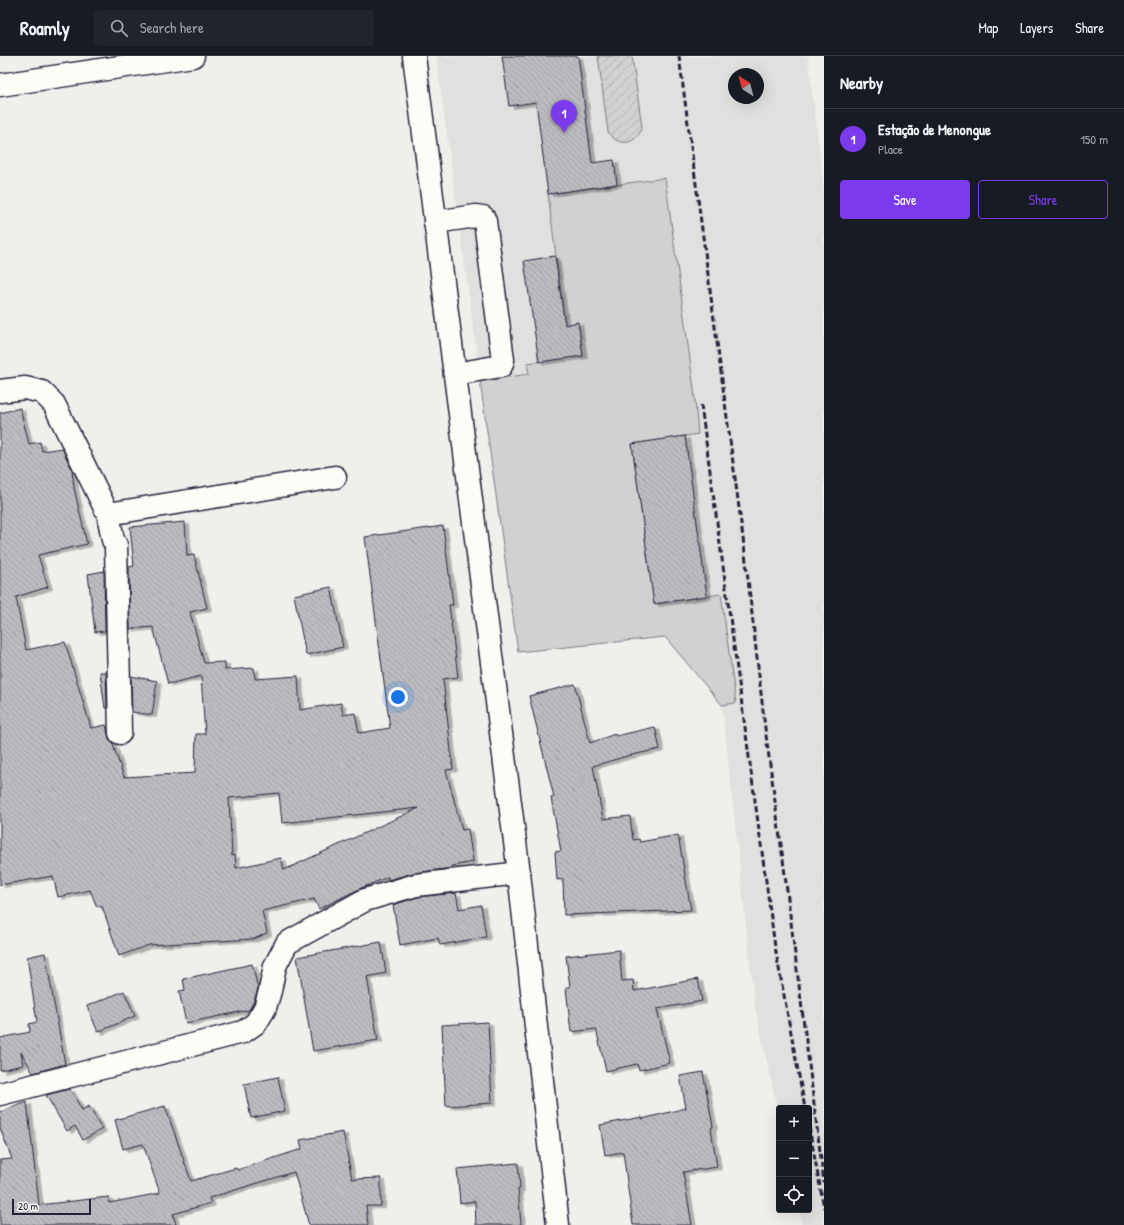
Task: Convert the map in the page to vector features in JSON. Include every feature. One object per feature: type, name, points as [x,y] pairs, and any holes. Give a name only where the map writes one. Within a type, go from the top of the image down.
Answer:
[{"type":"street","points":[[0,85],[193,56]]},
{"type":"street","points":[[414,56],[519,873],[558,1225]]},
{"type":"street","points":[[435,222],[476,216],[482,217],[485,222],[503,360],[501,366],[455,374]]},
{"type":"street","points":[[0,391],[26,388],[42,392],[54,404],[108,514],[113,540],[116,545],[120,733]]},
{"type":"street","points":[[108,514],[335,477]]},
{"type":"street","points":[[0,1094],[243,1032],[256,1024],[264,1008],[270,991],[275,966],[286,943],[365,900],[394,891],[416,885],[519,873]]},
{"type":"shaded area","points":[[436,56],[808,56],[824,190],[824,1225],[802,1225],[800,1213],[812,1213],[812,1105],[776,1105],[755,1007],[722,705],[665,637],[518,652]]},
{"type":"shaded area","points":[[598,56],[632,56],[642,127],[640,133],[632,141],[622,142],[612,137],[608,132]]},
{"type":"shaded area","points":[[665,178],[694,389],[698,434],[632,444],[654,604],[721,594],[736,703],[722,705],[665,637],[518,652],[480,381],[529,374],[527,363],[583,356],[578,323],[565,325],[548,194]]},
{"type":"building","points":[[502,56],[578,56],[592,163],[614,160],[617,184],[548,194],[536,102],[509,106]]},
{"type":"building","points":[[555,256],[565,325],[578,322],[583,356],[539,362],[524,261]]},
{"type":"building","points":[[20,408],[29,444],[40,442],[42,451],[62,448],[72,470],[74,488],[87,544],[38,555],[48,587],[16,597],[26,650],[65,642],[91,728],[106,725],[109,739],[112,742],[124,777],[195,773],[196,734],[205,734],[201,676],[168,684],[153,627],[130,629],[129,567],[134,566],[130,527],[185,522],[187,556],[194,555],[207,608],[190,612],[204,663],[225,662],[225,670],[254,668],[255,679],[298,676],[300,710],[341,703],[343,715],[355,713],[359,733],[390,728],[365,537],[443,526],[453,605],[449,605],[458,677],[443,679],[453,769],[446,770],[462,830],[468,829],[473,862],[452,866],[452,868],[413,873],[388,880],[388,877],[359,889],[319,909],[314,899],[262,911],[267,933],[254,939],[149,945],[119,956],[102,906],[97,907],[90,890],[58,897],[53,876],[0,885],[0,413]],"holes":[[[279,793],[282,823],[419,808],[284,870],[281,858],[236,868],[235,855],[232,856],[229,798]]]},
{"type":"building","points":[[685,436],[707,596],[654,604],[632,444]]},
{"type":"building","points":[[104,571],[105,631],[95,632],[88,574]]},
{"type":"building","points":[[331,587],[343,647],[306,655],[294,595]]},
{"type":"building","points":[[100,672],[106,672],[107,708],[105,708]]},
{"type":"building","points":[[131,676],[157,681],[152,715],[132,712]]},
{"type":"building","points":[[575,684],[590,743],[615,734],[616,736],[655,727],[660,749],[627,756],[593,766],[603,819],[630,816],[633,840],[639,839],[640,842],[678,835],[691,910],[564,915],[563,879],[557,880],[555,852],[561,851],[551,798],[554,797],[529,696]]},
{"type":"building","points":[[456,893],[459,909],[481,905],[486,937],[440,945],[438,938],[400,945],[393,905],[418,897]]},
{"type":"building","points":[[381,942],[386,973],[367,977],[378,1040],[313,1051],[297,957]]},
{"type":"building","points":[[619,950],[622,981],[633,980],[634,991],[698,979],[702,1001],[657,1009],[670,1063],[639,1070],[637,1064],[606,1071],[596,1029],[571,1032],[566,988],[570,987],[566,956]]},
{"type":"building","points":[[45,953],[65,1064],[33,1073],[21,1052],[23,1065],[0,1070],[0,1038],[30,1032],[29,1024],[37,1022],[27,957]]},
{"type":"building","points":[[252,964],[258,989],[249,1010],[186,1023],[179,991],[185,990],[183,979]]},
{"type":"building","points":[[124,991],[135,1016],[98,1032],[87,1006]]},
{"type":"building","points":[[488,1022],[492,1103],[446,1106],[442,1025]]},
{"type":"building","points":[[703,1072],[713,1127],[711,1128],[717,1167],[683,1172],[692,1225],[633,1225],[623,1152],[605,1155],[600,1125],[642,1117],[642,1119],[686,1108],[680,1076]]},
{"type":"building","points":[[278,1077],[285,1111],[251,1118],[244,1084]]},
{"type":"building","points":[[70,1089],[82,1110],[89,1106],[102,1129],[83,1140],[75,1126],[67,1131],[46,1095]]},
{"type":"building","points":[[27,1102],[39,1205],[108,1197],[109,1203],[160,1193],[143,1144],[123,1149],[115,1120],[165,1106],[191,1181],[236,1168],[237,1170],[302,1149],[300,1140],[343,1132],[352,1179],[381,1178],[381,1206],[366,1206],[368,1225],[309,1225],[294,1172],[209,1198],[211,1203],[173,1214],[176,1225],[0,1225],[0,1160],[12,1159],[0,1128],[0,1112]]},
{"type":"building","points":[[518,1163],[520,1189],[518,1189],[521,1225],[476,1225],[475,1201],[460,1203],[457,1169]]},
{"type":"railway","points":[[679,56],[745,553],[765,728],[824,1183]]},
{"type":"railway","points":[[701,405],[775,947],[804,1105]]},
{"type":"railway","points":[[812,1141],[824,1208]]},
{"type":"place","name":"Estação de Menongue","points":[[564,133]]}]
